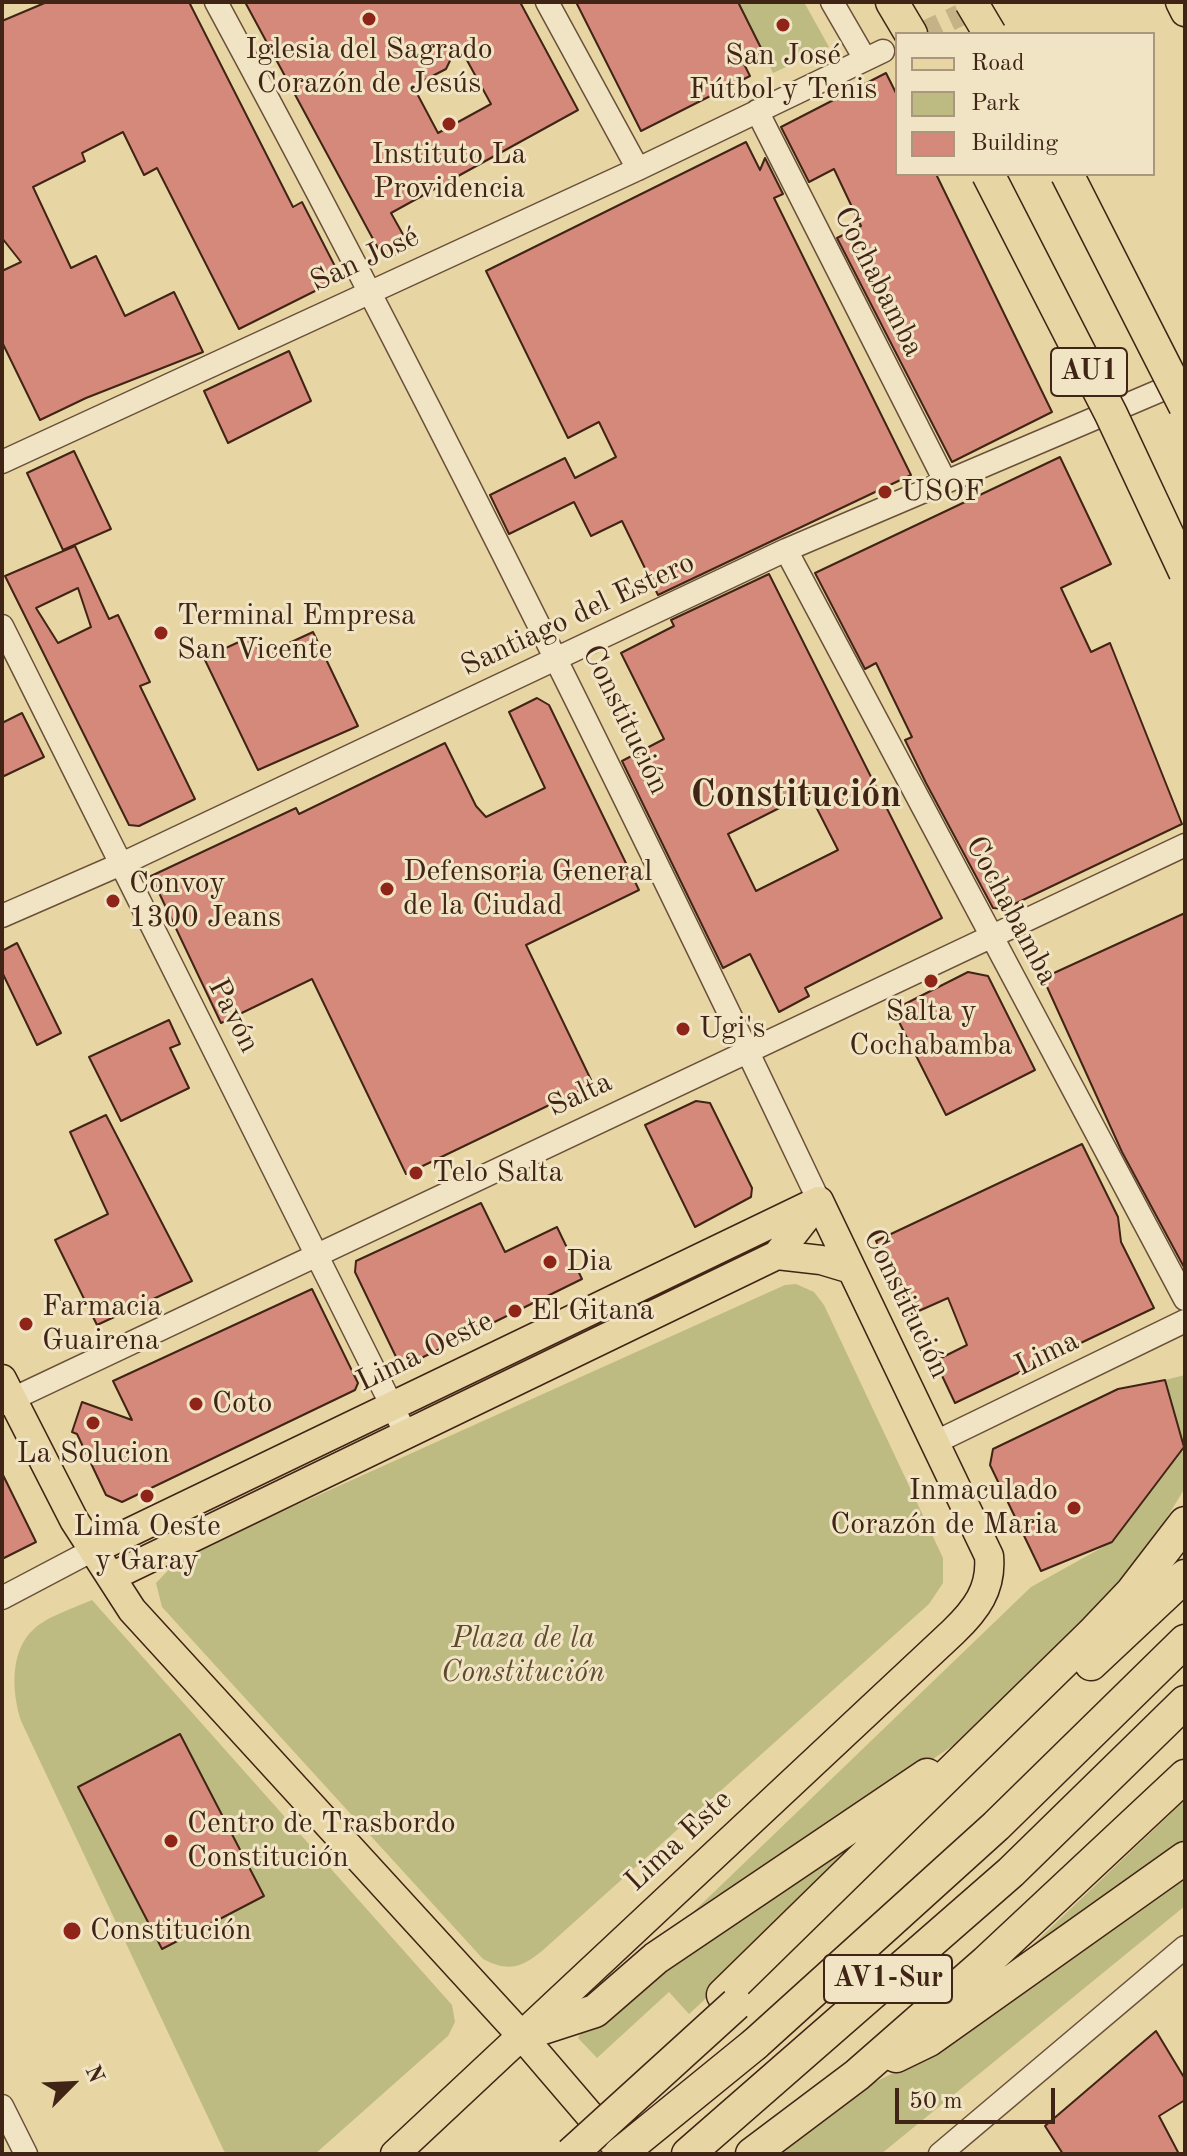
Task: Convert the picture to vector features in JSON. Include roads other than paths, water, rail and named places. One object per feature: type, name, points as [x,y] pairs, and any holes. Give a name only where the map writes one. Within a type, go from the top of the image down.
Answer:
[{"type":"highway","points":[[892,2],[910,32]]},
{"type":"highway","points":[[971,2],[989,32]]},
{"type":"highway","name":"AU1","points":[[989,176],[1111,414],[1185,572]]},
{"type":"highway","name":"AU1","points":[[1068,176],[1185,406]]},
{"type":"highway","points":[[729,2000],[1132,1592],[1185,1523]]},
{"type":"highway","points":[[569,2154],[729,2000],[1183,1579]]},
{"type":"highway","name":"AV1-Sur","points":[[622,2154],[755,2044],[996,1826],[1185,1641]]},
{"type":"highway","name":"AV1-Sur","points":[[688,2154],[1011,1872],[1185,1702]]},
{"type":"highway","points":[[521,2035],[595,2011],[656,1958],[943,1764],[1016,1709]]},
{"type":"highway","points":[[752,2154],[857,2075],[986,1962],[1185,1776]]},
{"type":"highway","points":[[857,2075],[929,2040],[1185,1858]]},
{"type":"main road","points":[[1180,2],[1185,12]]},
{"type":"main road","points":[[111,1577],[777,1255],[819,1201]]},
{"type":"main road","name":"Constitución","points":[[819,1201],[936,1442],[989,1556],[990,1566]]},
{"type":"main road","name":"Lima Oeste","points":[[93,1550],[819,1201]]},
{"type":"main road","points":[[777,1255],[821,1260],[851,1269]]},
{"type":"main road","points":[[5,1394],[93,1550],[132,1610],[521,2035],[622,2154]]},
{"type":"main road","name":"Lima Este","points":[[395,2154],[971,1615],[987,1587],[990,1566]]},
{"type":"street","name":"Constitución","points":[[216,2],[371,289],[557,658],[819,1201]]},
{"type":"street","points":[[547,2],[638,169]]},
{"type":"street","name":"San José","points":[[2,462],[371,289],[638,169],[874,55],[832,2]]},
{"type":"street","name":"Cochabamba","points":[[757,111],[945,481]]},
{"type":"street","name":"Santiago del Estero","points":[[2,916],[123,863],[786,550],[1185,380]]},
{"type":"street","name":"Cochabamba","points":[[786,550],[1185,1299]]},
{"type":"street","name":"Pavón","points":[[2,626],[406,1434]]},
{"type":"street","name":"Salta","points":[[5,1394],[318,1253],[1185,845]]},
{"type":"street","name":"Lima","points":[[936,1442],[1185,1321]]},
{"type":"street","name":"Lima Oeste","points":[[2,1598],[93,1550]]},
{"type":"street","points":[[940,2154],[1185,1947]]},
{"type":"street","points":[[2,2106],[26,2154]]},
{"type":"tunnel","points":[[924,32],[986,3]]},
{"type":"place","name":"Iglesia del Sagrado Corazón de Jesús","points":[[369,19]]},
{"type":"place","name":"San José Fútbol y Tenis","points":[[783,25]]},
{"type":"place","name":"Instituto La Providencia","points":[[449,124]]},
{"type":"place","name":"USOF","points":[[885,492]]},
{"type":"place","name":"Terminal Empresa San Vicente","points":[[161,633]]},
{"type":"place","name":"Defensoria General de la Ciudad","points":[[387,889]]},
{"type":"place","name":"Convoy 1300 Jeans","points":[[113,901]]},
{"type":"place","name":"Salta y Cochabamba","points":[[931,981]]},
{"type":"place","name":"Ugi's","points":[[683,1029]]},
{"type":"place","name":"Telo Salta","points":[[416,1173]]},
{"type":"place","name":"Dia","points":[[550,1262]]},
{"type":"place","name":"El Gitana","points":[[515,1311]]},
{"type":"place","name":"Farmacia Guairena","points":[[26,1324]]},
{"type":"place","name":"Coto","points":[[196,1404]]},
{"type":"place","name":"La Solucion","points":[[93,1423]]},
{"type":"place","name":"Lima Oeste y Garay","points":[[147,1496]]},
{"type":"place","name":"Inmaculado Corazón de Maria","points":[[1074,1508]]},
{"type":"place","name":"Centro de Trasbordo Constitución","points":[[171,1841]]},
{"type":"place","name":"Constitución","points":[[72,1931]]},
{"type":"district","name":"Constitución","points":[[796,796]]},
{"type":"park label","name":"Plaza de la Constitución","points":[[523,1656]]}]
